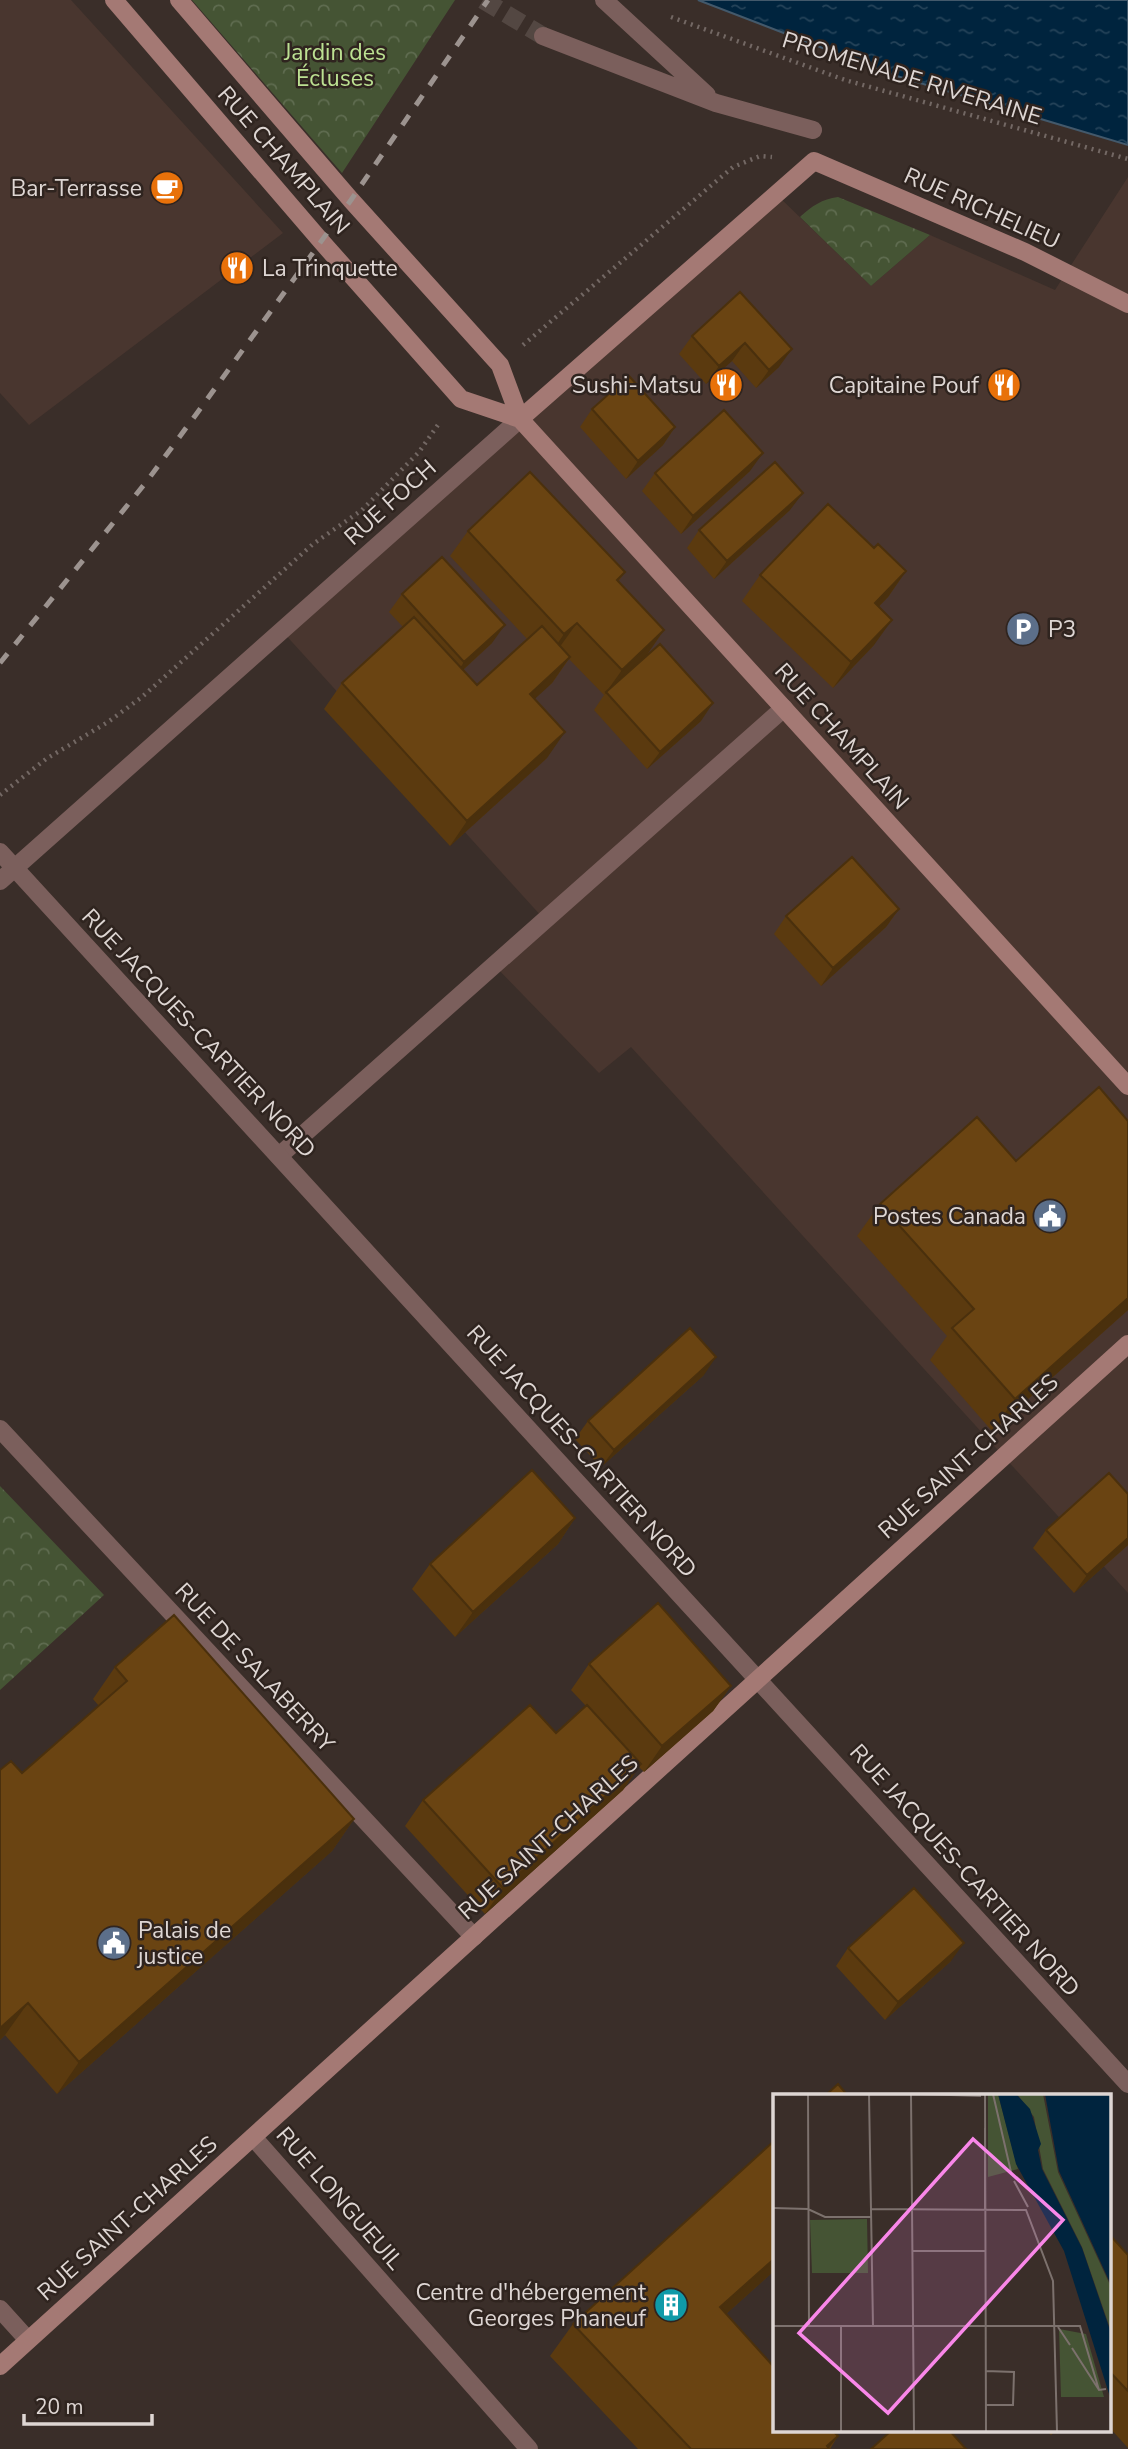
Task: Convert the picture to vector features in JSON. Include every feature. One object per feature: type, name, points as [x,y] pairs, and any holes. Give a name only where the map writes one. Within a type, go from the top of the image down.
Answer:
[{"type":"street","name":"RUE CHAMPLAIN","points":[[114,0],[461,399],[520,419]]},
{"type":"street","name":"RUE CHAMPLAIN","points":[[179,0],[351,200],[500,365],[520,419],[1128,1086]]},
{"type":"street","points":[[604,0],[716,103]]},
{"type":"street","points":[[543,36],[716,103],[813,130]]},
{"type":"street","name":"RUE RICHELIEU","points":[[814,161],[1025,252],[1128,304]]},
{"type":"street","name":"RUE FOCH","points":[[0,881],[814,161]]},
{"type":"street","points":[[279,1156],[784,708]]},
{"type":"street","name":"RUE JACQUES-CARTIER NORD","points":[[0,852],[1128,2084]]},
{"type":"street","name":"RUE SAINT-CHARLES","points":[[0,2366],[1128,1344]]},
{"type":"street","name":"RUE DE SALABERRY","points":[[0,1429],[474,1937]]},
{"type":"street","name":"RUE LONGUEUIL","points":[[253,2137],[529,2449]]},
{"type":"street","points":[[0,2309],[28,2340]]},
{"type":"path","name":"PROMENADE RIVERAINE","points":[[661,13],[845,80],[1128,159]]},
{"type":"path","points":[[500,365],[733,167],[760,156],[814,161]]},
{"type":"path","points":[[0,795],[46,759],[108,722],[142,697],[313,544],[362,510],[419,452],[439,422],[461,399]]},
{"type":"shaded area","points":[[0,0],[71,0],[283,233],[29,425],[0,393]]},
{"type":"shaded area","points":[[1128,177],[1128,1593],[631,1047],[599,1073],[489,960],[543,918],[282,631],[776,194],[871,286],[930,235],[1055,290]]},
{"type":"green space","name":"Jardin des Écluses","points":[[192,0],[455,0],[342,173]]},
{"type":"green space","points":[[838,197],[930,235],[871,286],[800,217],[827,199]]},
{"type":"green space","points":[[0,1486],[104,1595],[0,1690]]},
{"type":"water","points":[[698,0],[1128,0],[1128,145],[890,74]]},
{"type":"building","points":[[740,292],[792,349],[769,370],[745,343],[719,366],[692,336]]},
{"type":"building","points":[[629,376],[675,427],[638,461],[592,409]]},
{"type":"building","points":[[724,410],[763,453],[693,516],[655,473]]},
{"type":"building","points":[[775,462],[803,493],[727,561],[699,530]]},
{"type":"building","points":[[530,472],[625,572],[617,580],[664,630],[622,670],[577,623],[564,634],[468,531]]},
{"type":"building","points":[[828,504],[874,548],[878,544],[906,571],[875,603],[892,620],[851,662],[760,575]]},
{"type":"building","points":[[442,557],[505,625],[464,662],[402,594]]},
{"type":"building","points":[[414,617],[477,685],[542,626],[570,657],[530,694],[565,732],[467,821],[342,683]]},
{"type":"building","points":[[660,644],[713,703],[660,752],[606,692]]},
{"type":"building","points":[[852,857],[899,909],[833,968],[786,916]]},
{"type":"building","points":[[1099,1087],[1128,1121],[1128,1298],[1015,1399],[952,1328],[974,1309],[880,1204],[977,1117],[1016,1161]]},
{"type":"building","points":[[690,1328],[716,1357],[614,1450],[588,1421]]},
{"type":"building","points":[[532,1470],[575,1518],[473,1612],[430,1564]]},
{"type":"building","points":[[1109,1473],[1128,1494],[1128,1538],[1087,1575],[1046,1530]]},
{"type":"building","points":[[658,1603],[731,1686],[662,1746],[589,1664]]},
{"type":"building","name":"Palais de justice","points":[[174,1615],[354,1819],[79,2062],[28,2003],[0,2028],[0,1770],[11,1761],[22,1773],[127,1681],[115,1667]]},
{"type":"building","points":[[530,1705],[556,1733],[587,1705],[641,1764],[503,1888],[423,1800]]},
{"type":"building","points":[[914,1888],[964,1943],[898,2002],[848,1948]]},
{"type":"building","points":[[838,2084],[846,2094],[827,2094]]},
{"type":"building","name":"Centre d'hébergement Georges Phaneuf","points":[[773,2142],[773,2260],[720,2307],[773,2366],[773,2432],[834,2432],[838,2436],[827,2446],[829,2449],[691,2449],[573,2324]]},
{"type":"building","points":[[1110,2235],[1128,2255],[1128,2391],[1110,2372]]},
{"type":"building","points":[[890,2432],[951,2432],[966,2449],[871,2449]]},
{"type":"tunnel","points":[[483,0],[543,36]]},
{"type":"railway","points":[[0,663],[147,481],[203,405],[351,200],[488,0]]},
{"type":"place","name":"Bar-Terrasse","points":[[167,188]]},
{"type":"place","name":"La Trinquette","points":[[237,268]]},
{"type":"place","name":"Sushi-Matsu","points":[[726,385]]},
{"type":"place","name":"Capitaine Pouf","points":[[1004,385]]},
{"type":"place","name":"P3","points":[[1023,629]]},
{"type":"place","name":"Postes Canada","points":[[1050,1216]]},
{"type":"place","name":"Palais de justice","points":[[114,1943]]},
{"type":"place","name":"Centre d'hébergement Georges Phaneuf","points":[[671,2305]]}]
